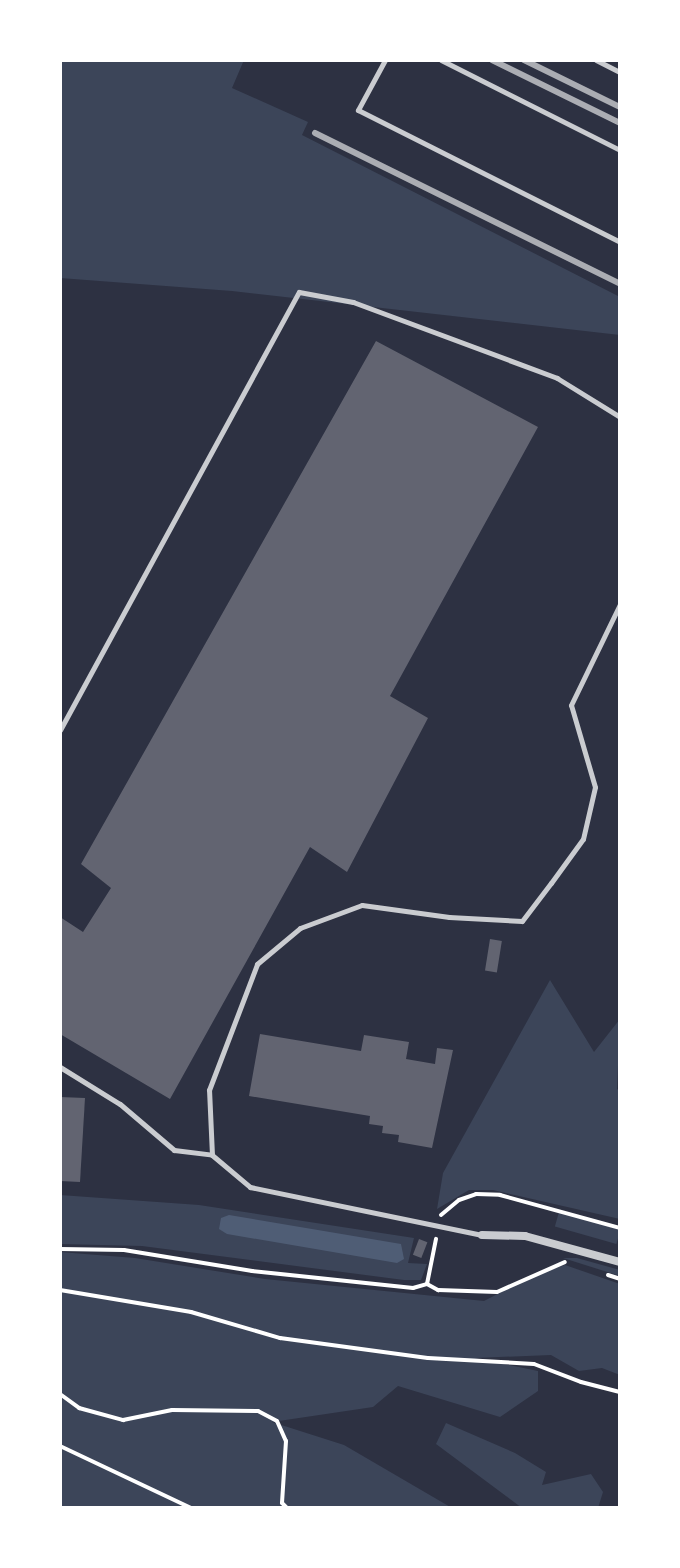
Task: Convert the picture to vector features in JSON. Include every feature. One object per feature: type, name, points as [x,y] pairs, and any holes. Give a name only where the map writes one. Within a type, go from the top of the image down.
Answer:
[{"type":"street","points":[[482,1235],[525,1236],[620,1262]]},
{"type":"lane","points":[[385,60],[358,110],[620,242]]},
{"type":"lane","points":[[441,60],[620,150]]},
{"type":"lane","points":[[596,60],[620,72]]},
{"type":"lane","points":[[60,730],[299,292],[353,302],[557,378],[620,417]]},
{"type":"lane","points":[[212,1155],[209,1090],[257,964],[300,928],[362,905],[449,917],[522,921],[575,850],[583,839],[595,787],[571,705],[620,604]]},
{"type":"lane","points":[[60,1067],[120,1104],[174,1150],[212,1155],[250,1187],[482,1235]]},
{"type":"path","points":[[427,1284],[440,1216],[459,1200],[476,1194],[500,1195],[620,1228]]},
{"type":"path","points":[[60,1249],[124,1250],[252,1271],[413,1288],[427,1284],[438,1290],[497,1292],[563,1262],[577,1266]]},
{"type":"path","points":[[606,1275],[620,1279]]},
{"type":"path","points":[[60,1290],[191,1312],[280,1338],[428,1358],[534,1364],[581,1382],[620,1392]]},
{"type":"path","points":[[60,1394],[79,1408],[123,1420],[172,1410],[258,1411],[277,1421],[286,1441],[282,1503],[287,1508]]},
{"type":"path","points":[[60,1446],[191,1508]]},
{"type":"shaded area","points":[[60,60],[244,60],[232,88],[308,122],[302,135],[620,297],[620,335],[232,291],[60,278]]},
{"type":"shaded area","points":[[550,980],[594,1052],[620,1019],[617,1089],[620,1091],[620,1219],[493,1190],[469,1190],[437,1209],[443,1173]]},
{"type":"shaded area","points":[[60,1195],[199,1205],[414,1238],[408,1263],[427,1264],[421,1280],[404,1280],[142,1246],[60,1244]]},
{"type":"shaded area","points":[[559,1212],[620,1229],[616,1244],[555,1226]]},
{"type":"shaded area","points":[[229,1215],[401,1244],[404,1259],[397,1263],[227,1234],[219,1229],[221,1218]]},
{"type":"shaded area","points":[[60,1252],[135,1258],[265,1279],[484,1301],[530,1277],[565,1265],[620,1284],[620,1375],[602,1368],[579,1371],[551,1355],[475,1358],[538,1371],[538,1391],[500,1417],[398,1386],[373,1407],[272,1422],[344,1445],[452,1508],[60,1508]]},
{"type":"shaded area","points":[[563,1258],[577,1258],[620,1270],[620,1276]]},
{"type":"shaded area","points":[[446,1423],[515,1453],[546,1472],[542,1485],[591,1474],[603,1492],[598,1508],[522,1508],[436,1444]]},
{"type":"building","points":[[376,341],[538,427],[390,696],[428,718],[347,872],[310,847],[170,1099],[60,1034],[60,917],[83,932],[111,888],[81,864]]},
{"type":"building","points":[[490,939],[502,941],[497,972],[485,971]]},
{"type":"building","points":[[260,1034],[361,1051],[364,1035],[409,1042],[406,1059],[435,1064],[437,1048],[453,1050],[432,1148],[398,1142],[399,1135],[382,1133],[383,1126],[369,1124],[370,1116],[249,1096]]},
{"type":"building","points":[[60,1097],[85,1098],[80,1182],[60,1181]]},
{"type":"building","points":[[419,1239],[427,1242],[421,1258],[413,1255]]},
{"type":"railway","points":[[492,60],[620,123]]},
{"type":"railway","points":[[524,60],[620,107]]},
{"type":"railway","points":[[315,133],[620,284]]}]
